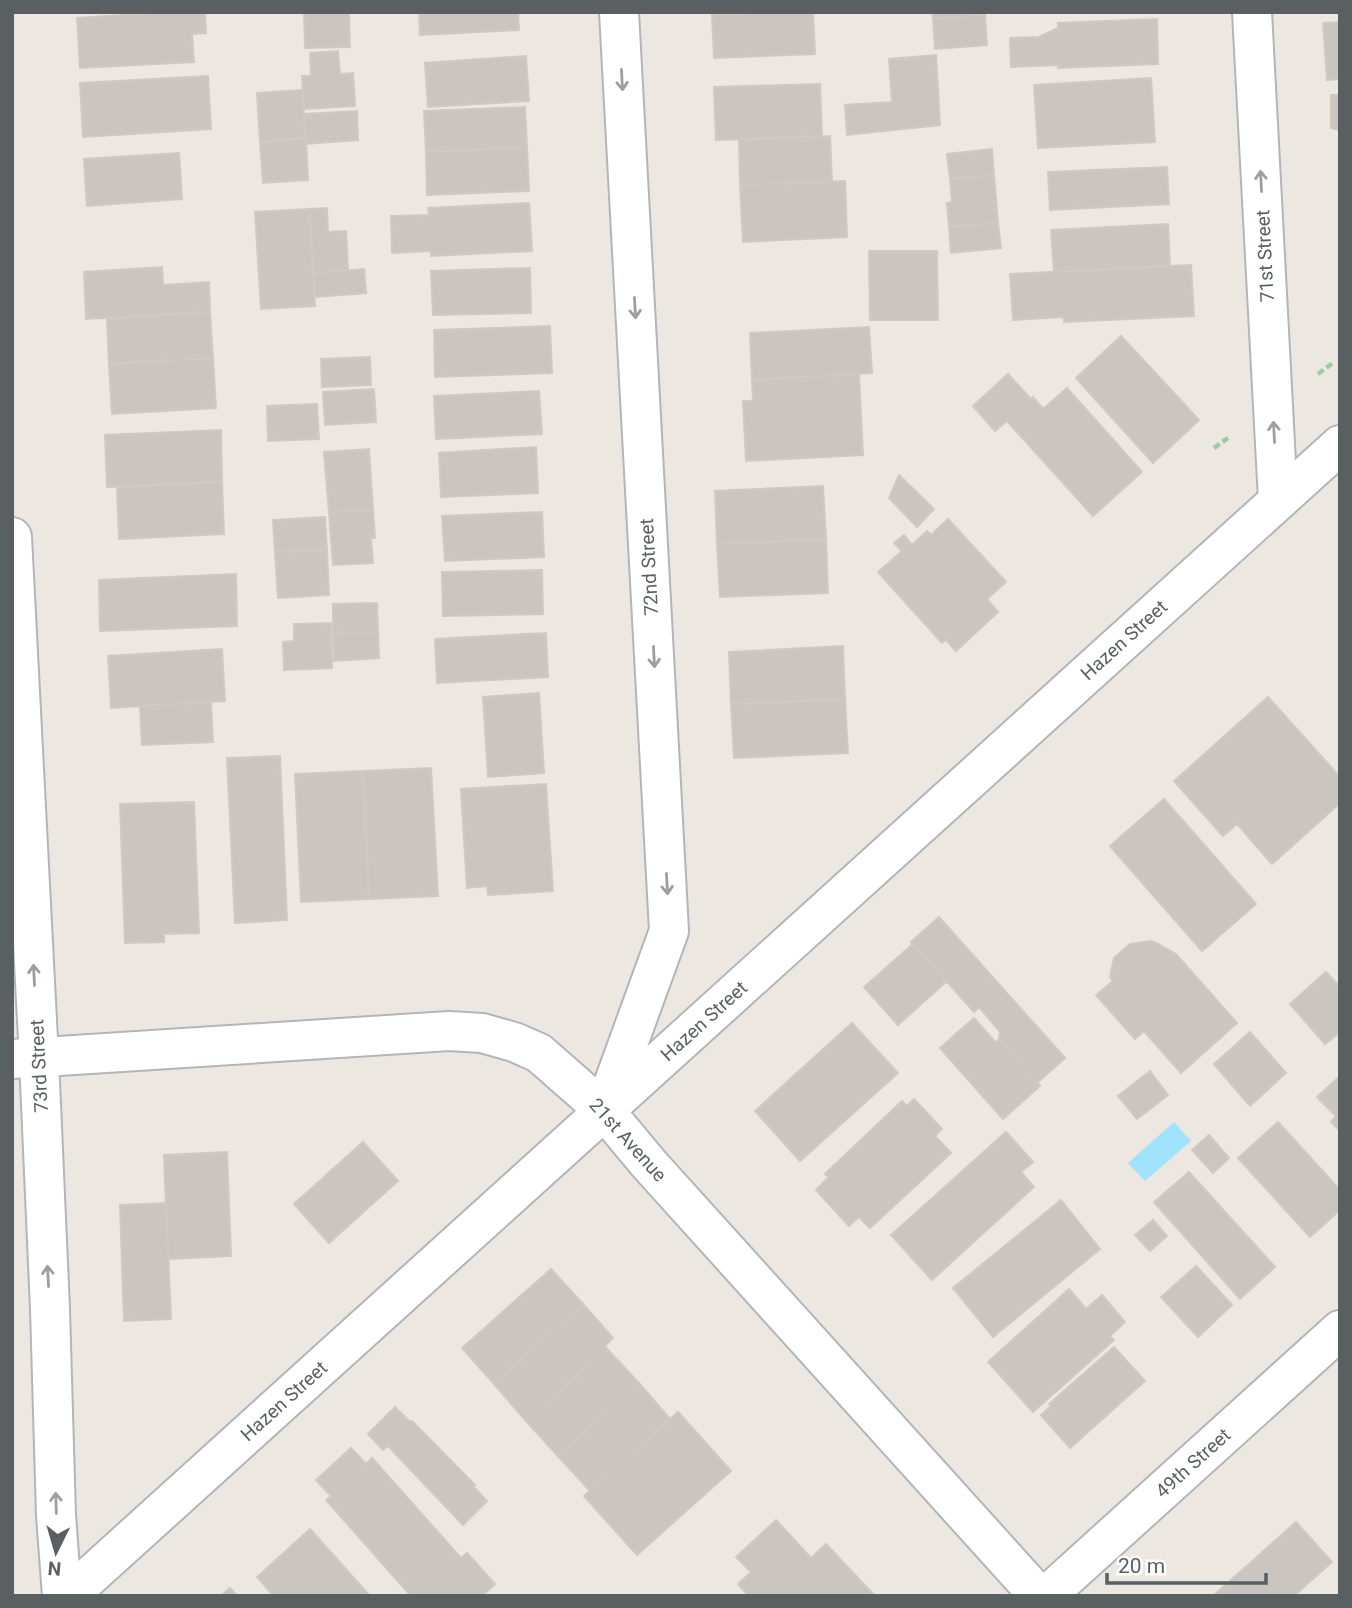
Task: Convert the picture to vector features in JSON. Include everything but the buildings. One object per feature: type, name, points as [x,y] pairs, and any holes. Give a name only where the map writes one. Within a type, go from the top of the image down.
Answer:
[{"type":"street","name":"72nd Street","points":[[604,1110],[669,931],[618,12]]},
{"type":"street","name":"71st Street","points":[[1252,12],[1278,500]]},
{"type":"street","name":"Hazen Street","points":[[68,1596],[1340,445]]},
{"type":"street","name":"73rd Street","points":[[12,537],[26,1059],[50,1309],[56,1515],[62,1596]]},
{"type":"street","name":"21st Avenue","points":[[26,1059],[449,1031],[482,1033],[514,1042],[539,1053],[604,1110],[649,1164],[1039,1596]]},
{"type":"street","name":"49th Street","points":[[1046,1596],[1340,1330]]},
{"type":"water","points":[[1174,1122],[1191,1141],[1145,1181],[1128,1163]]}]
